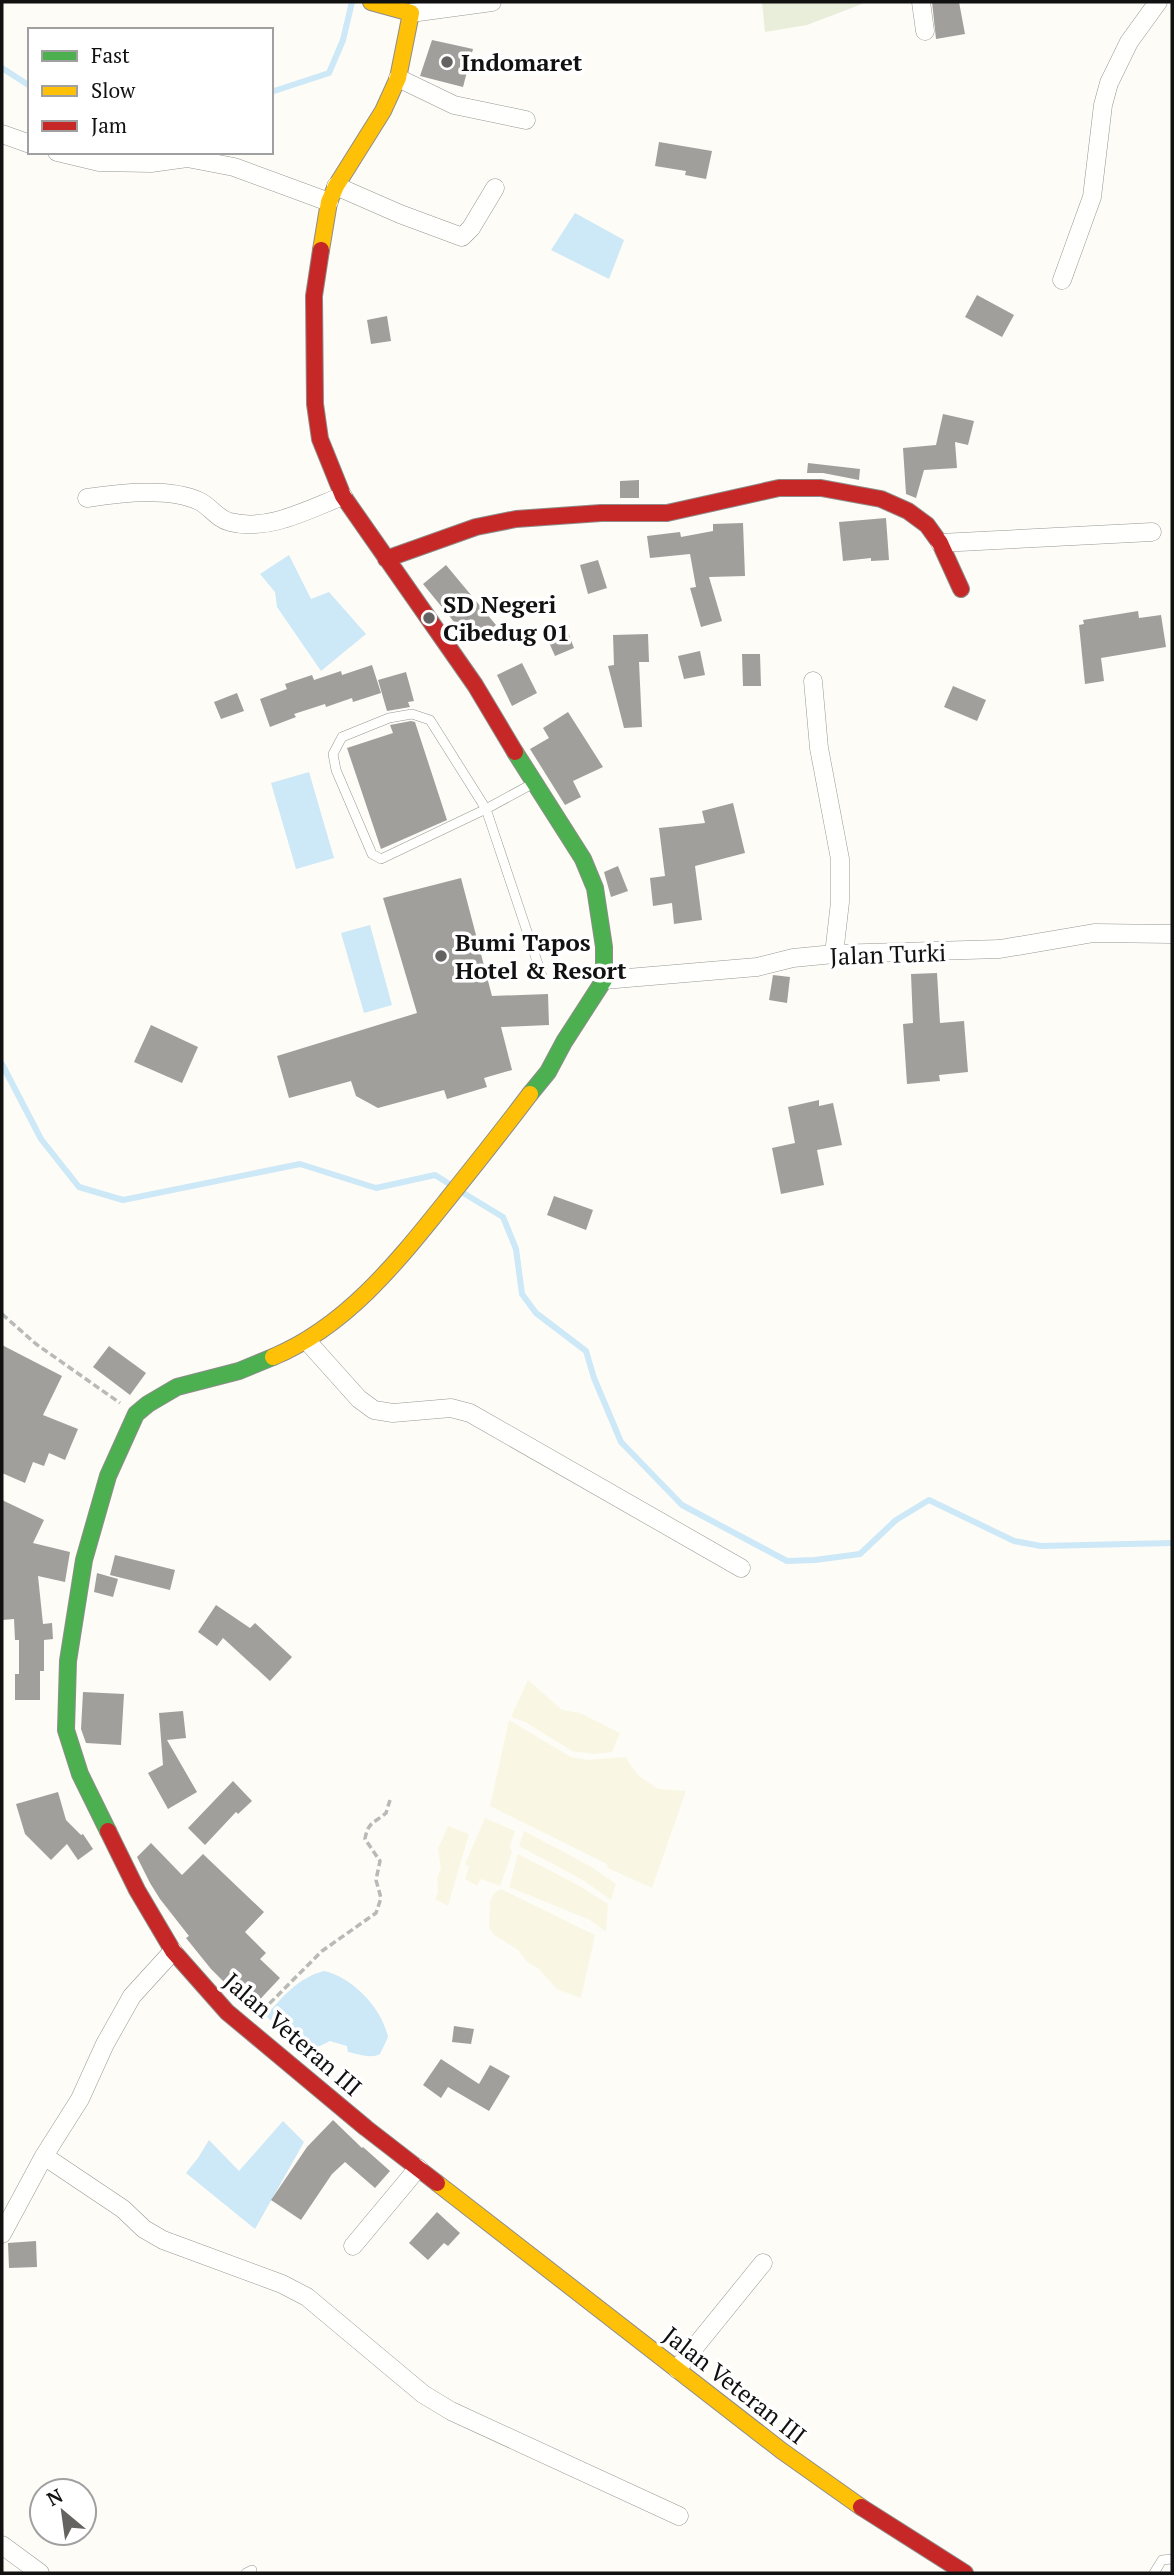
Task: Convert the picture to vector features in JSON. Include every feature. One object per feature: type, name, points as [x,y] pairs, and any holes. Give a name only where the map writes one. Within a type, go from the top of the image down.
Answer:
[{"type":"street","points":[[371,2],[411,13],[492,2]]},
{"type":"street","points":[[921,2],[925,31]]},
{"type":"street","points":[[1062,280],[1092,197],[1108,83],[1129,42],[1158,2]]},
{"type":"street","points":[[136,1414],[177,1387],[239,1371],[307,1341],[342,1316],[385,1276],[548,1072],[604,980],[604,947],[595,888],[583,859],[533,783],[475,685],[344,495],[320,439],[315,404],[314,296],[333,194],[383,111],[407,46],[411,13]]},
{"type":"street","points":[[397,78],[454,105],[526,120]]},
{"type":"street","points":[[2,134],[28,143]]},
{"type":"street","points":[[65,154],[99,162],[151,163],[187,158],[234,167],[400,214],[462,237],[471,229],[495,188]]},
{"type":"street","points":[[386,559],[446,536],[503,522],[601,513],[667,513],[779,488],[821,488],[881,499],[908,511],[927,524],[940,543],[961,589]]},
{"type":"street","points":[[87,498],[124,492],[188,497],[202,502],[229,522],[266,524],[344,495]]},
{"type":"street","points":[[940,543],[1152,532]]},
{"type":"street","points":[[813,681],[819,748],[840,859],[840,902],[834,954]]},
{"type":"street","name":"Jalan Turki","points":[[604,980],[745,968],[793,958],[834,954],[970,951],[1035,945],[1094,933],[1172,934]]},
{"type":"street","points":[[307,1341],[359,1399],[374,1410],[393,1413],[452,1408],[470,1413],[741,1568]]},
{"type":"street","name":"Jalan Veteran III","points":[[136,1414],[108,1476],[84,1560],[68,1661],[66,1730],[80,1774],[137,1891],[173,1951],[228,2012],[366,2128],[782,2451],[876,2517],[965,2573]]},
{"type":"street","points":[[2,2234],[44,2155],[80,2099],[105,2044],[132,1996],[173,1951]]},
{"type":"street","points":[[44,2155],[163,2240],[282,2284],[307,2297],[423,2394],[451,2411],[678,2516]]},
{"type":"street","points":[[353,2246],[418,2168]]},
{"type":"street","points":[[677,2369],[763,2263]]},
{"type":"street","points":[[2,2546],[40,2573]]},
{"type":"lane","points":[[533,783],[486,809],[381,859],[372,854],[336,770],[333,754],[342,737],[389,718],[412,714],[430,720],[486,809],[542,976]]},
{"type":"lane","points":[[1154,2573],[1162,2560],[1172,2559]]},
{"type":"path","points":[[2,1314],[36,1343],[136,1414]]},
{"type":"path","points":[[246,2028],[322,1951],[366,1922],[379,1908],[381,1898],[376,1880],[380,1861],[365,1839],[373,1819],[386,1813],[390,1800]]},
{"type":"shaded area","points":[[528,1680],[562,1710],[580,1713],[620,1733],[612,1752],[595,1754],[572,1751],[525,1722],[511,1717]]},
{"type":"shaded area","points":[[509,1720],[571,1757],[587,1760],[625,1757],[639,1776],[658,1789],[686,1791],[652,1888],[490,1806]]},
{"type":"shaded area","points":[[485,1818],[515,1831],[510,1846],[512,1853],[500,1886],[481,1879],[477,1886],[465,1879],[469,1867],[465,1864]]},
{"type":"shaded area","points":[[448,1826],[469,1834],[448,1906],[435,1899],[441,1868],[438,1849]]},
{"type":"shaded area","points":[[524,1831],[590,1866],[616,1884],[611,1900],[583,1880],[519,1846]]},
{"type":"shaded area","points":[[518,1854],[608,1904],[606,1932],[590,1920],[509,1887]]},
{"type":"shaded area","points":[[501,1889],[595,1935],[581,1998],[557,1989],[538,1968],[527,1962],[518,1950],[494,1935],[489,1927],[490,1902],[494,1893]]},
{"type":"green space","points":[[762,2],[867,2],[807,25],[765,32]]},
{"type":"water","points":[[575,213],[624,240],[609,279],[551,250]]},
{"type":"water","points":[[289,555],[311,599],[329,592],[366,634],[321,671],[277,607],[275,592],[260,574]]},
{"type":"water","points":[[309,772],[334,858],[296,869],[271,783]]},
{"type":"water","points":[[370,925],[392,1005],[364,1013],[341,933]]},
{"type":"water","points":[[324,1971],[335,1974],[355,1987],[379,2015],[388,2037],[380,2054],[369,2056],[348,2052],[347,2046],[330,2041],[320,2046],[301,2048],[266,2016],[299,1983]]},
{"type":"water","points":[[283,2121],[304,2142],[255,2229],[186,2173],[209,2140],[239,2171]]},
{"type":"building","points":[[932,2],[959,2],[965,34],[936,39]]},
{"type":"building","name":"Indomaret","points":[[432,40],[473,49],[463,87],[420,76]]},
{"type":"building","points":[[659,142],[712,151],[706,179],[685,175],[686,171],[655,166]]},
{"type":"building","points":[[977,295],[1014,315],[1002,337],[965,317]]},
{"type":"building","points":[[387,316],[391,341],[371,344],[367,320]]},
{"type":"building","points":[[943,414],[974,421],[968,445],[955,442],[957,468],[924,470],[916,498],[906,494],[903,448],[936,445]]},
{"type":"building","points":[[808,463],[860,469],[859,480],[823,473],[807,473]]},
{"type":"building","points":[[639,480],[639,498],[620,498],[620,481]]},
{"type":"building","points":[[886,518],[889,560],[871,561],[871,558],[843,561],[839,522]]},
{"type":"building","points":[[743,523],[745,576],[709,577],[722,621],[701,627],[690,588],[696,587],[690,554],[650,558],[647,536],[680,532],[681,537],[713,531],[713,524]]},
{"type":"building","points":[[598,560],[607,588],[588,594],[580,565]]},
{"type":"building","points":[[446,565],[496,625],[472,644],[423,584]]},
{"type":"building","points":[[1138,611],[1139,618],[1161,615],[1166,647],[1101,658],[1104,681],[1085,684],[1079,625],[1084,624],[1083,620]]},
{"type":"building","points":[[567,630],[574,648],[555,656],[547,638]]},
{"type":"building","points":[[648,634],[649,662],[639,662],[642,727],[624,728],[608,666],[614,665],[613,635]]},
{"type":"building","points":[[700,651],[705,675],[684,679],[678,656]]},
{"type":"building","points":[[742,654],[760,654],[761,686],[743,686]]},
{"type":"building","points":[[522,663],[537,693],[512,706],[497,675]]},
{"type":"building","points":[[372,665],[381,693],[353,702],[352,698],[326,707],[325,704],[294,714],[296,717],[270,727],[260,699],[287,689],[285,684],[312,675],[314,680],[341,671],[342,675]]},
{"type":"building","points":[[406,672],[414,701],[408,702],[410,707],[387,711],[378,680]]},
{"type":"building","points":[[953,686],[986,700],[977,721],[944,707]]},
{"type":"building","points":[[237,693],[244,711],[221,719],[214,702]]},
{"type":"building","points":[[568,712],[603,767],[573,781],[581,797],[565,805],[530,749],[549,738],[543,728]]},
{"type":"building","points":[[415,722],[447,820],[381,849],[347,748],[393,733],[390,725]]},
{"type":"building","points":[[733,803],[745,853],[695,866],[702,920],[674,924],[672,903],[653,906],[650,878],[665,876],[659,828],[705,823],[702,811]]},
{"type":"building","points":[[618,866],[628,891],[611,897],[604,872]]},
{"type":"building","name":"Bumi Tapos Hotel & Resort","points":[[461,878],[492,996],[548,994],[549,1025],[501,1027],[512,1070],[484,1078],[487,1087],[447,1099],[444,1090],[378,1108],[356,1096],[351,1081],[289,1098],[277,1056],[417,1013],[383,898]]},
{"type":"building","points":[[937,973],[940,1023],[964,1021],[968,1072],[939,1075],[940,1081],[907,1084],[903,1024],[913,1023],[911,974]]},
{"type":"building","points":[[773,975],[790,977],[787,1003],[769,1000]]},
{"type":"building","points":[[151,1025],[198,1047],[182,1083],[134,1062]]},
{"type":"building","points":[[819,1100],[819,1106],[833,1103],[842,1145],[817,1150],[824,1185],[781,1194],[772,1148],[795,1143],[788,1107]]},
{"type":"building","points":[[554,1196],[593,1210],[586,1230],[547,1215]]},
{"type":"building","points":[[2,1345],[62,1376],[43,1415],[78,1429],[65,1460],[49,1453],[44,1466],[33,1462],[25,1483],[2,1473]]},
{"type":"building","points":[[109,1346],[146,1373],[130,1395],[93,1367]]},
{"type":"building","points":[[2,1500],[44,1520],[33,1543],[70,1552],[65,1582],[38,1576],[43,1624],[52,1623],[53,1639],[44,1640],[40,1700],[15,1700],[15,1674],[19,1674],[19,1640],[15,1640],[14,1619],[2,1620]]},
{"type":"building","points":[[115,1555],[175,1570],[170,1590],[110,1575]]},
{"type":"building","points":[[97,1573],[118,1579],[113,1597],[94,1592]]},
{"type":"building","points":[[216,1605],[250,1628],[255,1623],[292,1657],[270,1681],[223,1638],[217,1646],[198,1632]]},
{"type":"building","points":[[83,1692],[124,1694],[121,1745],[86,1743],[81,1729]]},
{"type":"building","points":[[183,1711],[186,1738],[167,1740],[197,1792],[168,1809],[148,1773],[163,1765],[159,1713]]},
{"type":"building","points":[[233,1781],[252,1801],[238,1814],[236,1812],[205,1845],[188,1828]]},
{"type":"building","points":[[58,1792],[66,1820],[83,1834],[93,1849],[78,1860],[67,1844],[51,1860],[25,1834],[16,1804]]},
{"type":"building","points":[[151,1843],[182,1875],[203,1854],[264,1912],[245,1932],[266,1953],[260,1959],[280,1978],[249,2011],[231,1995],[234,1992],[186,1938],[189,1936],[150,1883],[137,1857]]},
{"type":"building","points":[[454,2026],[474,2029],[471,2044],[452,2042]]},
{"type":"building","points":[[441,2059],[479,2084],[490,2065],[510,2076],[489,2111],[448,2087],[441,2098],[423,2085]]},
{"type":"building","points":[[333,2120],[390,2171],[375,2188],[345,2162],[332,2174],[301,2220],[271,2200],[307,2147]]},
{"type":"building","points":[[437,2212],[460,2233],[448,2246],[444,2243],[428,2260],[409,2243]]},
{"type":"building","points":[[36,2241],[37,2267],[9,2268],[8,2243]]},
{"type":"waterway","points":[[273,91],[329,73],[343,40],[352,2]]},
{"type":"waterway","points":[[2,68],[28,85]]},
{"type":"waterway","points":[[2,1064],[41,1139],[79,1187],[123,1200],[300,1164],[376,1188],[435,1175],[451,1185]]},
{"type":"waterway","points":[[460,1191],[503,1217],[516,1249],[522,1294],[536,1313],[586,1351],[594,1378],[621,1442],[682,1505],[787,1561],[860,1554],[896,1520],[929,1500],[1014,1541],[1041,1546],[1172,1543]]},
{"type":"traffic: fast","points":[[515,752],[583,859],[595,888],[604,947],[604,980],[548,1072],[530,1094]]},
{"type":"traffic: fast","points":[[108,1831],[80,1774],[66,1730],[68,1661],[84,1560],[108,1476],[136,1414],[148,1404],[177,1387],[239,1371],[273,1357]]},
{"type":"traffic: slow","points":[[321,250],[329,202],[336,186],[383,111],[398,78],[411,13],[371,2]]},
{"type":"traffic: slow","points":[[273,1357],[325,1328],[369,1290],[428,1223],[530,1094]]},
{"type":"traffic: slow","points":[[437,2183],[782,2451],[861,2507]]},
{"type":"traffic: jam","points":[[321,250],[314,296],[315,404],[320,439],[343,496],[475,685],[515,752]]},
{"type":"traffic: jam","points":[[386,559],[476,527],[516,519],[601,513],[667,513],[779,488],[821,488],[881,499],[908,511],[927,525],[940,543],[961,589]]},
{"type":"traffic: jam","points":[[108,1831],[137,1890],[173,1951],[227,2012],[366,2128],[437,2183]]},
{"type":"traffic: jam","points":[[861,2507],[965,2573]]},
{"type":"place","name":"Indomaret","points":[[447,62]]},
{"type":"place","name":"SD Negeri Cibedug 01","points":[[429,618]]},
{"type":"place","name":"Bumi Tapos Hotel & Resort","points":[[441,956]]}]
